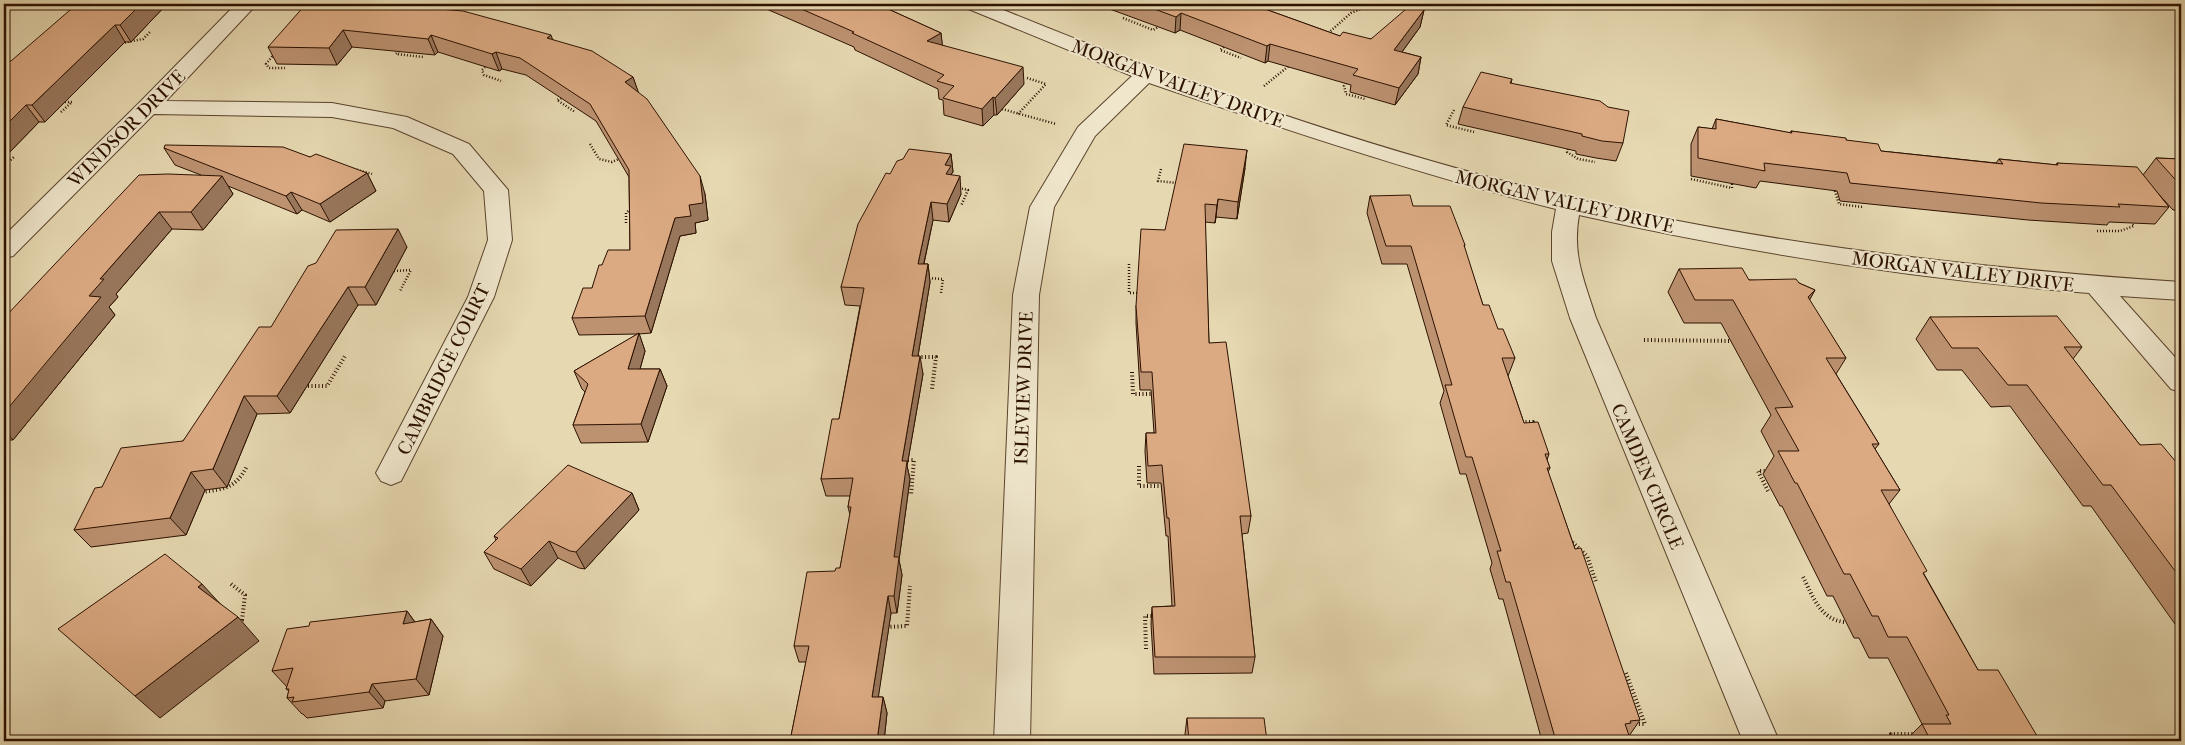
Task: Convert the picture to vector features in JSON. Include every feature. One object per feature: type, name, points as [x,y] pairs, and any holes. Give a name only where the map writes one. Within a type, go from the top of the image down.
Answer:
[{"type":"street","name":"WINDSOR DRIVE","points":[[4,250],[148,107],[247,4]]},
{"type":"street","name":"MORGAN VALLEY DRIVE","points":[[973,4],[1114,63],[1335,140],[1428,168],[1569,205],[1746,242],[1880,263],[1992,277],[2098,287],[2181,291]]},
{"type":"street","name":"ISLEVIEW DRIVE","points":[[1012,741],[1026,295],[1042,207],[1086,132],[1146,74]]},
{"type":"street","name":"CAMBRIDGE COURT","points":[[148,107],[332,110],[399,122],[461,149],[496,190],[500,240],[481,297],[392,473]]},
{"type":"street","name":"CAMDEN CIRCLE","points":[[1569,205],[1564,232],[1566,261],[1583,318],[1761,741]]},
{"type":"street","points":[[2098,287],[2181,382]]},
{"type":"path","points":[[1321,39],[1351,13],[1372,4]]},
{"type":"path","points":[[1939,4],[2001,6],[2086,4]]},
{"type":"path","points":[[1123,18],[1153,30],[1158,27]]},
{"type":"path","points":[[121,43],[144,39],[150,32]]},
{"type":"path","points":[[1230,42],[1220,50],[1241,58]]},
{"type":"path","points":[[402,49],[396,54],[423,57]]},
{"type":"path","points":[[277,50],[266,64],[269,68],[285,68]]},
{"type":"path","points":[[1261,90],[1291,64]]},
{"type":"path","points":[[485,67],[482,70],[484,75],[501,81]]},
{"type":"path","points":[[1018,114],[1046,84],[1027,78]]},
{"type":"path","points":[[1346,84],[1344,86],[1346,94],[1365,99]]},
{"type":"path","points":[[567,95],[557,100],[575,112]]},
{"type":"path","points":[[61,112],[72,102],[65,102]]},
{"type":"path","points":[[1002,109],[1056,124]]},
{"type":"path","points":[[1454,110],[1446,125],[1474,132]]},
{"type":"path","points":[[590,144],[599,159],[612,162],[619,160]]},
{"type":"path","points":[[1568,149],[1567,152],[1578,159],[1595,162]]},
{"type":"path","points":[[4,166],[14,157]]},
{"type":"path","points":[[350,169],[359,169],[372,174]]},
{"type":"path","points":[[1161,169],[1158,180],[1178,183]]},
{"type":"path","points":[[1691,179],[1732,188],[1732,184]]},
{"type":"path","points":[[950,187],[968,190],[961,206]]},
{"type":"path","points":[[1834,187],[1839,204],[1863,207]]},
{"type":"path","points":[[626,223],[626,213],[632,207],[641,206]]},
{"type":"path","points":[[2097,231],[2114,232],[2126,230],[2134,226],[2131,223]]},
{"type":"path","points":[[1129,264],[1129,293],[1138,294]]},
{"type":"path","points":[[394,271],[411,270],[400,291]]},
{"type":"path","points":[[918,278],[943,279],[941,294]]},
{"type":"path","points":[[1644,340],[1736,341]]},
{"type":"path","points":[[308,386],[327,386],[345,356]]},
{"type":"path","points":[[918,357],[936,357],[932,389]]},
{"type":"path","points":[[1132,372],[1133,394],[1156,394]]},
{"type":"path","points":[[1518,422],[1533,422],[1536,430]]},
{"type":"path","points":[[908,460],[914,460],[911,495]]},
{"type":"path","points":[[196,492],[228,489],[241,480],[247,466]]},
{"type":"path","points":[[1139,466],[1140,486],[1165,486]]},
{"type":"path","points":[[1768,491],[1758,470],[1774,471]]},
{"type":"path","points":[[1566,540],[1572,540],[1586,556],[1596,582]]},
{"type":"path","points":[[1804,577],[1823,614],[1836,623],[1846,622]]},
{"type":"path","points":[[231,584],[245,595],[242,620],[234,625]]},
{"type":"path","points":[[886,627],[907,626],[910,586]]},
{"type":"path","points":[[1146,649],[1145,616],[1164,616]]},
{"type":"path","points":[[1626,673],[1644,724],[1626,724]]},
{"type":"path","points":[[1894,741],[1891,734],[1918,734]]},
{"type":"building","points":[[77,4],[141,4],[120,25],[115,25],[32,105],[26,105],[4,127],[4,63],[11,61]]},
{"type":"building","points":[[306,4],[415,4],[431,5],[428,8],[463,11],[551,35],[547,38],[592,51],[633,77],[625,82],[647,99],[700,176],[703,203],[689,205],[691,216],[675,218],[645,316],[572,318],[583,288],[592,288],[599,265],[602,265],[608,250],[630,250],[629,170],[590,104],[520,58],[496,52],[492,54],[431,35],[428,39],[343,30],[329,48],[268,47]]},
{"type":"building","points":[[790,4],[877,4],[941,33],[927,41],[1023,67],[995,98],[993,97],[982,109],[943,98],[954,86],[937,81],[944,75]]},
{"type":"building","points":[[1141,4],[1251,4],[1340,36],[1343,32],[1371,39],[1412,4],[1417,4],[1424,10],[1394,50],[1421,57],[1399,88],[1353,75],[1358,69],[1270,44],[1267,46],[1181,13],[1176,17]]},
{"type":"building","points":[[1481,72],[1512,79],[1510,83],[1600,101],[1608,107],[1629,111],[1623,143],[1602,141],[1582,136],[1582,134],[1463,107]]},
{"type":"building","points":[[1716,119],[1792,133],[1791,131],[1878,144],[1881,151],[2003,164],[1999,159],[2058,165],[2057,163],[2137,167],[2169,207],[2118,204],[2120,207],[2041,203],[1850,183],[1847,173],[1764,163],[1765,171],[1698,158],[1698,127],[1716,129]]},
{"type":"building","points":[[1184,144],[1247,150],[1238,202],[1218,199],[1217,205],[1205,204],[1209,343],[1226,342],[1251,516],[1240,516],[1255,657],[1155,657],[1152,607],[1175,606],[1169,518],[1167,518],[1162,465],[1148,466],[1146,433],[1156,433],[1152,372],[1141,372],[1136,306],[1141,229],[1165,230]]},
{"type":"building","points":[[165,145],[283,147],[310,157],[316,154],[367,173],[320,204],[291,192],[286,196],[164,148]]},
{"type":"building","points":[[909,149],[951,154],[945,165],[951,166],[946,174],[960,176],[947,204],[931,202],[918,264],[928,264],[912,356],[920,356],[902,461],[907,461],[894,557],[899,557],[894,596],[888,596],[872,697],[883,697],[877,741],[790,741],[809,646],[794,646],[807,572],[835,571],[836,568],[840,568],[851,507],[848,507],[853,478],[821,479],[832,419],[839,419],[864,288],[841,287],[858,224],[886,173],[890,174],[897,161],[903,159]]},
{"type":"building","points":[[2156,158],[2181,159],[2181,186]]},
{"type":"building","points":[[139,175],[222,176],[191,212],[159,212],[100,279],[104,279],[89,296],[101,297],[4,413],[4,318]]},
{"type":"building","points":[[1410,195],[1413,206],[1450,206],[1465,245],[1483,305],[1489,305],[1498,329],[1503,329],[1515,358],[1502,358],[1524,423],[1538,422],[1549,454],[1545,454],[1550,468],[1547,468],[1575,549],[1581,548],[1640,720],[1630,721],[1631,723],[1625,724],[1631,741],[1556,741],[1510,582],[1506,582],[1497,551],[1501,551],[1472,457],[1466,457],[1445,385],[1452,385],[1411,246],[1386,246],[1370,196]]},
{"type":"building","points":[[398,229],[365,287],[348,287],[277,396],[244,396],[213,469],[191,472],[170,518],[74,530],[95,488],[102,487],[121,448],[183,441],[259,327],[271,327],[308,266],[316,263],[336,230]]},
{"type":"building","points":[[1742,268],[1749,280],[1796,279],[1799,283],[1815,290],[1808,297],[1846,358],[1826,358],[1879,444],[1872,444],[1900,490],[1881,490],[1927,571],[1923,573],[1978,670],[1998,670],[2040,741],[1931,741],[1922,724],[1951,724],[1946,715],[1949,715],[1907,637],[1888,637],[1878,616],[1872,616],[1850,574],[1844,574],[1797,483],[1795,483],[1778,451],[1799,451],[1775,408],[1793,407],[1733,300],[1695,300],[1679,269]]},
{"type":"building","points":[[2057,316],[2082,347],[2064,347],[2140,445],[2161,444],[2181,468],[2181,579],[2111,485],[2103,485],[2027,385],[2008,385],[1978,348],[1952,348],[1930,317]]},
{"type":"building","points":[[639,333],[628,369],[660,369],[641,424],[573,425],[588,384],[574,371]]},
{"type":"building","points":[[568,465],[632,493],[576,552],[549,541],[521,569],[484,552],[498,538],[494,536]]},
{"type":"building","points":[[165,554],[202,584],[198,587],[238,617],[135,696],[58,629]]},
{"type":"building","points":[[407,611],[403,624],[431,619],[416,679],[372,684],[369,692],[292,702],[294,697],[287,698],[289,689],[286,689],[293,668],[272,671],[287,629],[309,626],[310,622]]},
{"type":"building","points":[[1187,718],[1264,718],[1267,741],[1189,741]]}]
